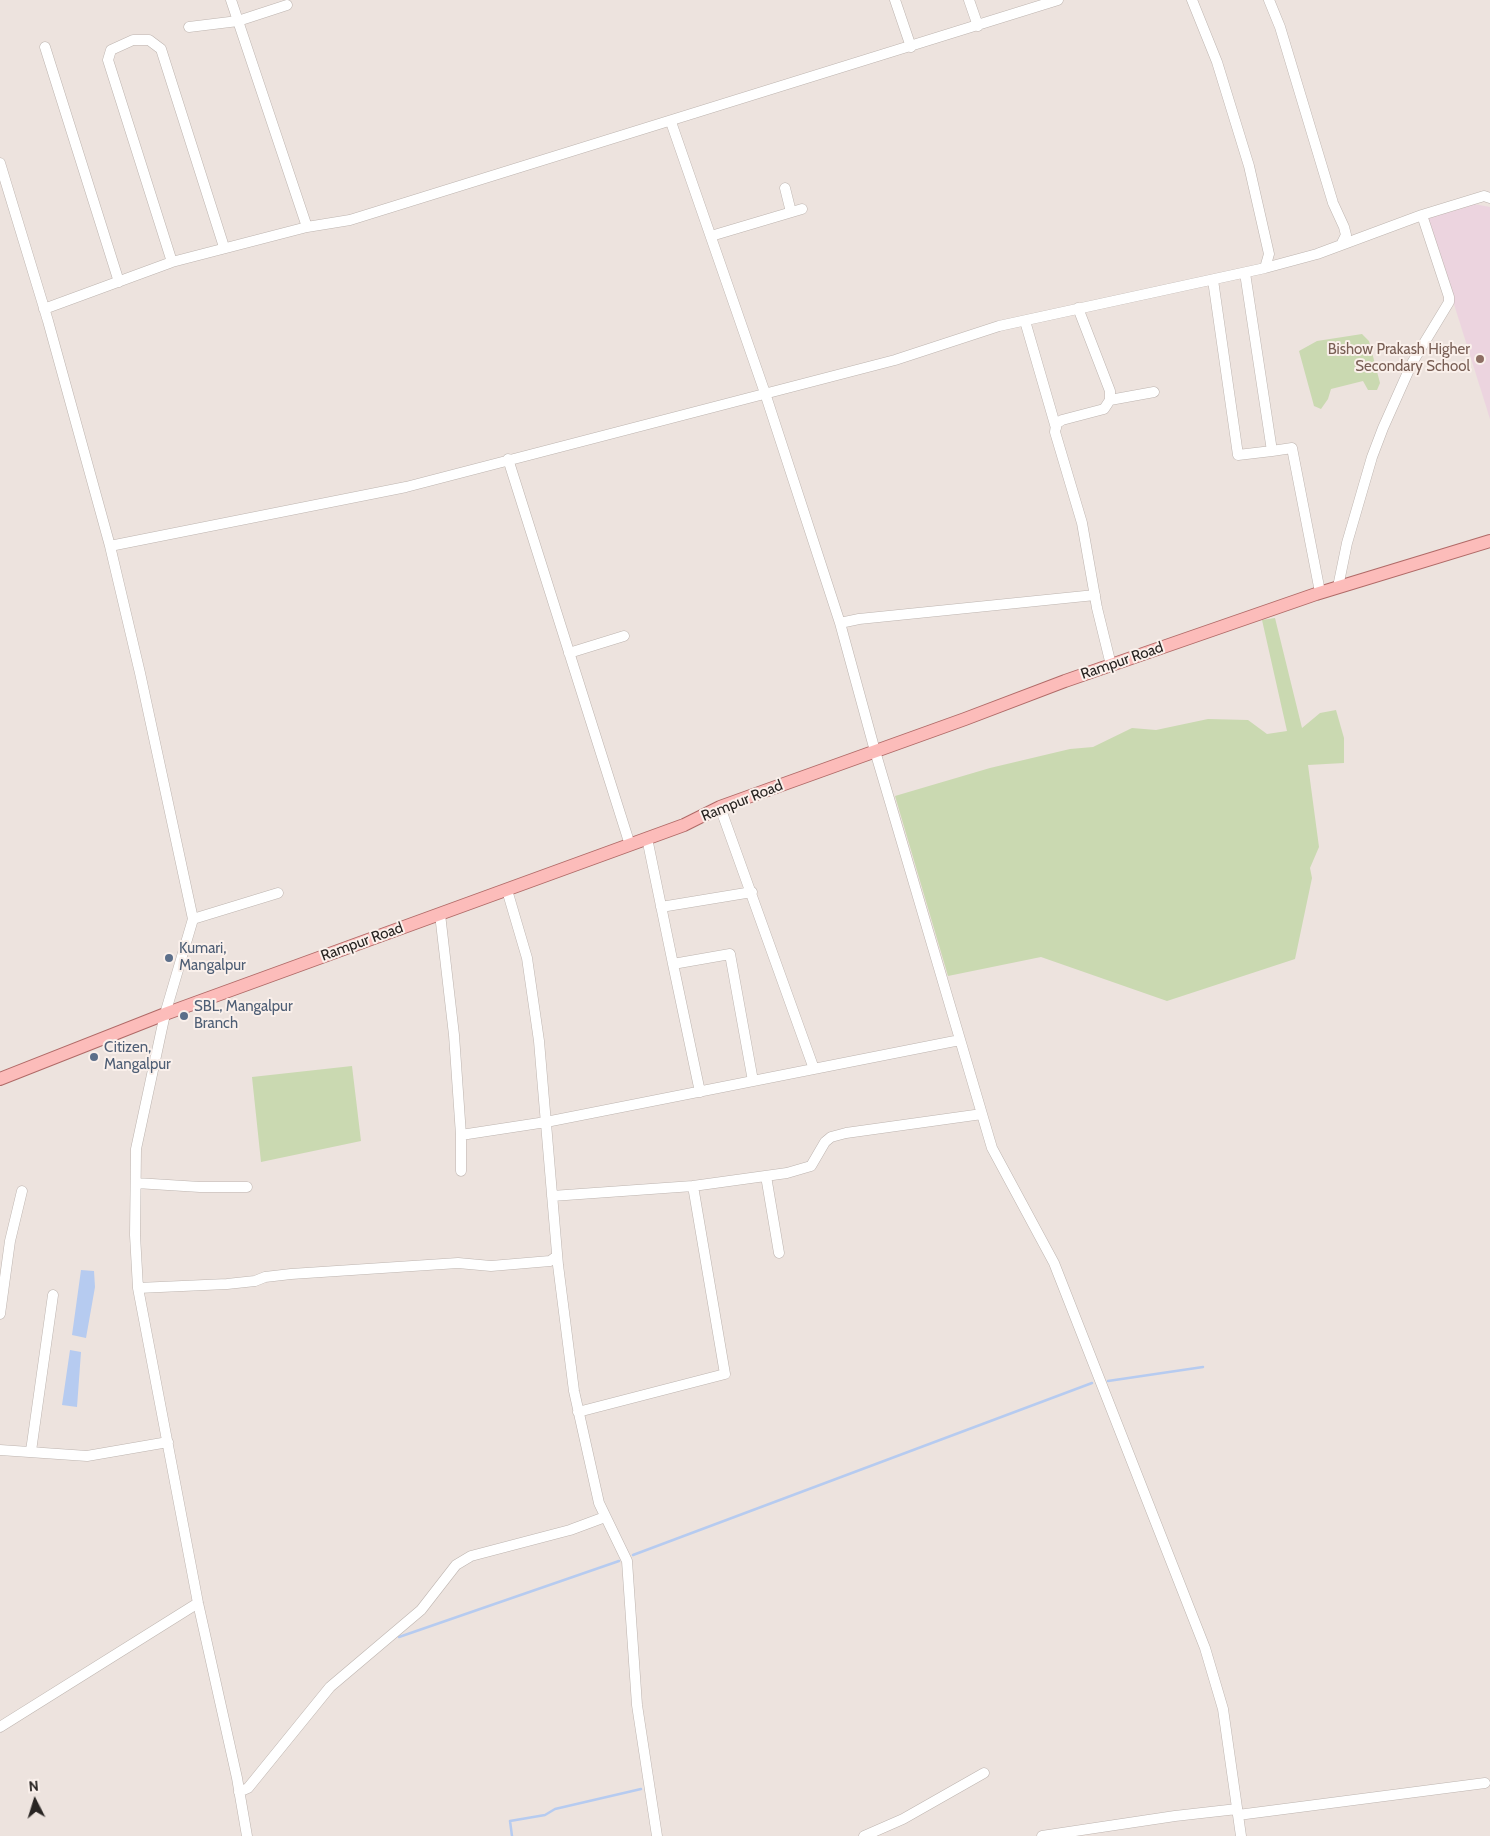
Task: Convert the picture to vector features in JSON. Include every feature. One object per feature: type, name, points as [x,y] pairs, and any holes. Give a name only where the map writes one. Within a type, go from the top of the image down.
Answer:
[{"type":"main road","name":"Rampur Road","points":[[0,1079],[165,1014],[684,825],[720,806],[1320,592],[1490,541]]},
{"type":"street","points":[[232,0],[307,227]]},
{"type":"street","points":[[895,0],[911,47]]},
{"type":"street","points":[[969,0],[978,26]]},
{"type":"street","points":[[44,309],[172,262],[307,227],[350,220],[671,122],[1058,0]]},
{"type":"street","points":[[1192,0],[1217,62],[1249,166],[1270,254],[1265,268]]},
{"type":"street","points":[[1269,0],[1280,27],[1333,203],[1346,235],[1341,244]]},
{"type":"street","points":[[189,28],[238,21],[286,4]]},
{"type":"street","points":[[172,262],[108,60],[111,50],[133,40],[149,40],[161,49],[224,247]]},
{"type":"street","points":[[45,47],[119,282]]},
{"type":"street","points":[[671,122],[765,393],[840,623],[875,751],[992,1148],[1054,1263],[1205,1648],[1223,1709],[1241,1836]]},
{"type":"street","points":[[0,163],[44,309],[110,546],[140,673],[193,919],[165,1014],[136,1149],[138,1288],[198,1603],[247,1836]]},
{"type":"street","points":[[786,188],[791,212]]},
{"type":"street","points":[[110,546],[381,492],[895,360],[999,326],[1265,268],[1341,244],[1422,215],[1484,196],[1490,198]]},
{"type":"street","points":[[711,236],[802,209]]},
{"type":"street","points":[[1338,587],[1372,457],[1383,428],[1412,363],[1449,302],[1422,215]]},
{"type":"street","points":[[1342,224],[1351,232],[1365,234]]},
{"type":"street","points":[[1244,273],[1272,451]]},
{"type":"street","points":[[1213,280],[1238,454],[1292,448],[1320,592]]},
{"type":"street","points":[[1078,308],[1110,391],[1110,400],[1104,409],[1062,420],[1056,424],[1055,432],[1082,523],[1095,595],[1111,665]]},
{"type":"street","points":[[1025,321],[1056,428]]},
{"type":"street","points":[[1110,400],[1154,392]]},
{"type":"street","points":[[508,459],[630,845]]},
{"type":"street","points":[[840,623],[859,619],[1095,595]]},
{"type":"street","points":[[569,653],[624,636]]},
{"type":"street","points":[[720,806],[814,1069]]},
{"type":"street","points":[[647,838],[700,1092]]},
{"type":"street","points":[[507,890],[527,958],[539,1041],[558,1256],[578,1412],[599,1503],[627,1561],[637,1705],[657,1836]]},
{"type":"street","points":[[660,907],[752,892]]},
{"type":"street","points":[[193,919],[278,893]]},
{"type":"street","points":[[440,914],[454,1036],[461,1135],[460,1171]]},
{"type":"street","points":[[673,964],[730,954],[753,1081]]},
{"type":"street","points":[[461,1135],[546,1122],[960,1040]]},
{"type":"street","points":[[552,1196],[693,1186],[766,1176],[811,1166],[825,1142],[831,1137],[846,1133],[982,1114]]},
{"type":"street","points":[[766,1176],[779,1253]]},
{"type":"street","points":[[136,1183],[200,1187],[247,1187]]},
{"type":"street","points":[[578,1412],[725,1374],[693,1186]]},
{"type":"street","points":[[0,1314],[10,1241],[22,1190]]},
{"type":"street","points":[[138,1288],[226,1284],[291,1274],[458,1263],[491,1266],[550,1261],[558,1256]]},
{"type":"street","points":[[31,1451],[53,1295]]},
{"type":"street","points":[[0,1450],[87,1456],[168,1442]]},
{"type":"street","points":[[239,1792],[248,1788],[330,1687],[422,1610],[456,1565],[471,1556],[570,1530],[605,1517]]},
{"type":"street","points":[[0,1727],[198,1603]]},
{"type":"street","points":[[864,1836],[903,1820],[984,1774]]},
{"type":"street","points":[[1042,1836],[1175,1816],[1237,1812],[1485,1783]]},
{"type":"shaded area","name":"Bishow Prakash Higher Secondary School","points":[[1463,202],[1490,207],[1490,419],[1427,218]]},
{"type":"green space","points":[[1362,334],[1369,341],[1380,383],[1377,390],[1368,390],[1363,381],[1331,389],[1328,399],[1321,409],[1314,406],[1299,351],[1317,341]]},
{"type":"green space","points":[[1275,618],[1302,728],[1320,713],[1336,710],[1344,738],[1344,763],[1308,765],[1319,847],[1310,868],[1312,878],[1295,959],[1167,1001],[1041,957],[948,976],[895,796],[990,768],[1070,749],[1093,747],[1132,728],[1156,730],[1208,719],[1248,720],[1267,734],[1287,731],[1262,620]]},
{"type":"green space","points":[[352,1066],[361,1141],[261,1162],[252,1077]]},
{"type":"water","points":[[81,1270],[94,1271],[95,1287],[86,1338],[72,1335]]},
{"type":"water","points":[[70,1350],[81,1352],[77,1407],[62,1405]]},
{"type":"waterway","points":[[1108,1381],[1203,1367]]},
{"type":"waterway","points":[[633,1555],[1092,1383]]},
{"type":"waterway","points":[[399,1637],[619,1561]]},
{"type":"waterway","points":[[512,1836],[510,1821],[545,1815],[555,1809],[641,1789]]},
{"type":"place","name":"Bishow Prakash Higher Secondary School","points":[[1480,359]]},
{"type":"place","name":"Kumari, Mangalpur","points":[[169,958]]},
{"type":"place","name":"SBL, Mangalpur Branch","points":[[184,1016]]},
{"type":"place","name":"Citizen, Mangalpur","points":[[94,1057]]}]
